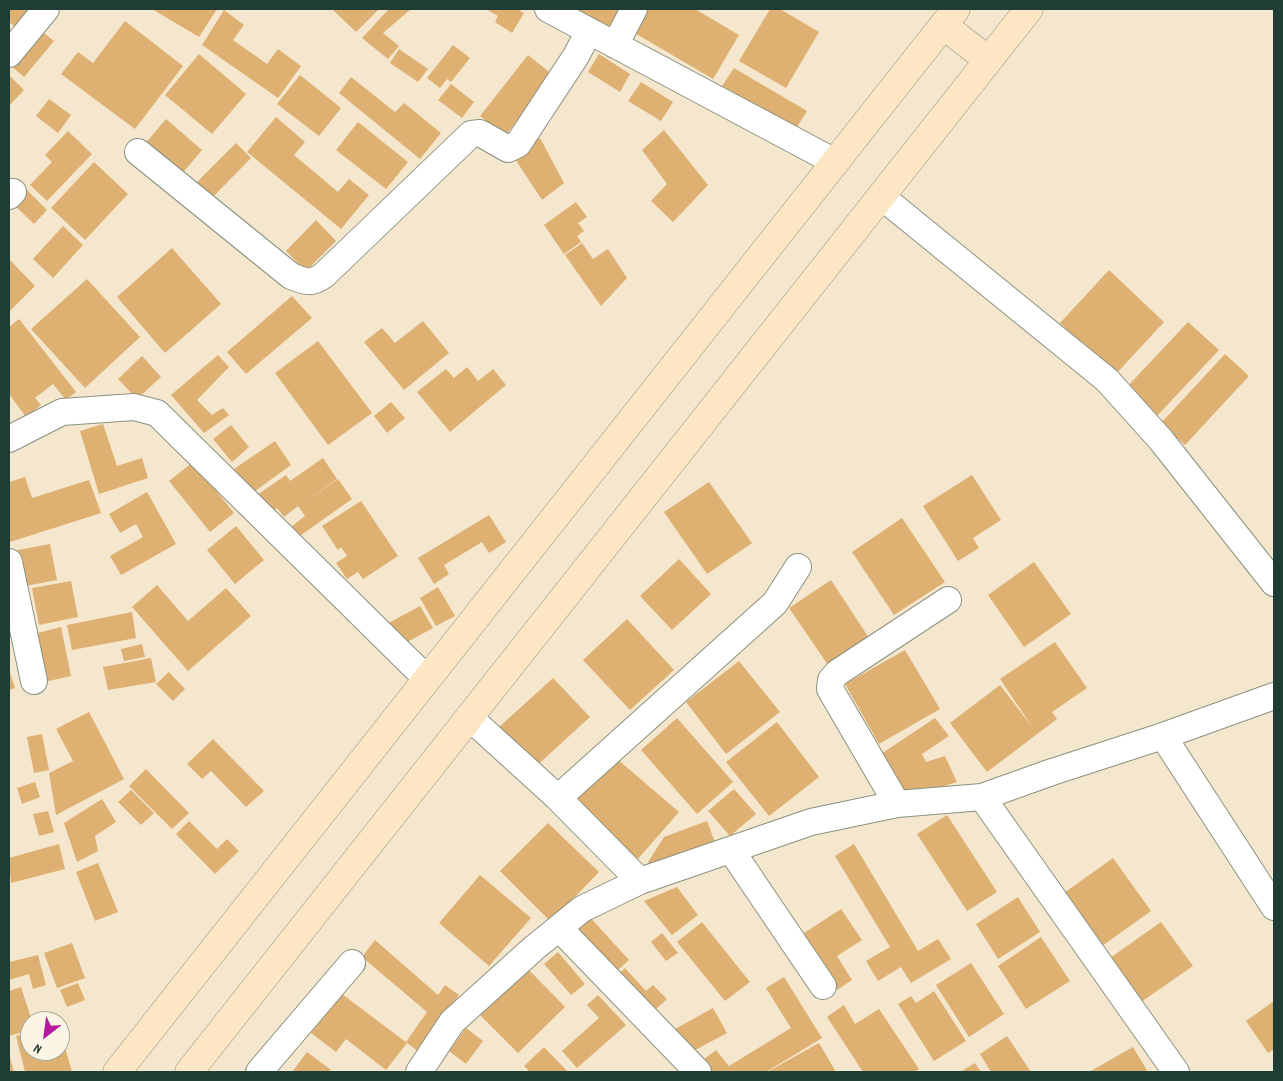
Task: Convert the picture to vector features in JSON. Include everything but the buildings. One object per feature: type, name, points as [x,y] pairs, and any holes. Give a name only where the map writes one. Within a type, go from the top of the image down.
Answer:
[{"type":"main road","points":[[189,1072],[1029,9]]},
{"type":"main road","points":[[117,1072],[950,17],[988,60]]},
{"type":"street","points":[[9,54],[46,9]]},
{"type":"street","points":[[548,9],[835,162]]},
{"type":"street","points":[[615,45],[634,9]]},
{"type":"street","points":[[138,152],[291,276],[305,282],[314,282],[324,275],[471,134],[480,134],[508,149],[518,144],[576,56],[589,31]]},
{"type":"street","points":[[882,197],[1107,380],[1161,440],[1274,583]]},
{"type":"street","points":[[9,439],[62,412],[134,407],[157,413],[428,679]]},
{"type":"street","points":[[9,562],[34,681]]},
{"type":"street","points":[[558,798],[775,602],[798,568]]},
{"type":"street","points":[[897,804],[830,689],[831,680],[837,673],[948,600]]},
{"type":"street","points":[[419,1072],[452,1022],[534,948],[560,929],[582,909],[640,881],[811,822],[897,804],[982,796],[1163,736],[1274,696]]},
{"type":"street","points":[[470,718],[558,798],[640,881]]},
{"type":"street","points":[[1163,736],[1274,907]]},
{"type":"street","points":[[982,796],[1176,1072]]},
{"type":"street","points":[[731,850],[823,986]]},
{"type":"street","points":[[560,929],[698,1072]]},
{"type":"street","points":[[259,1072],[352,963]]}]
